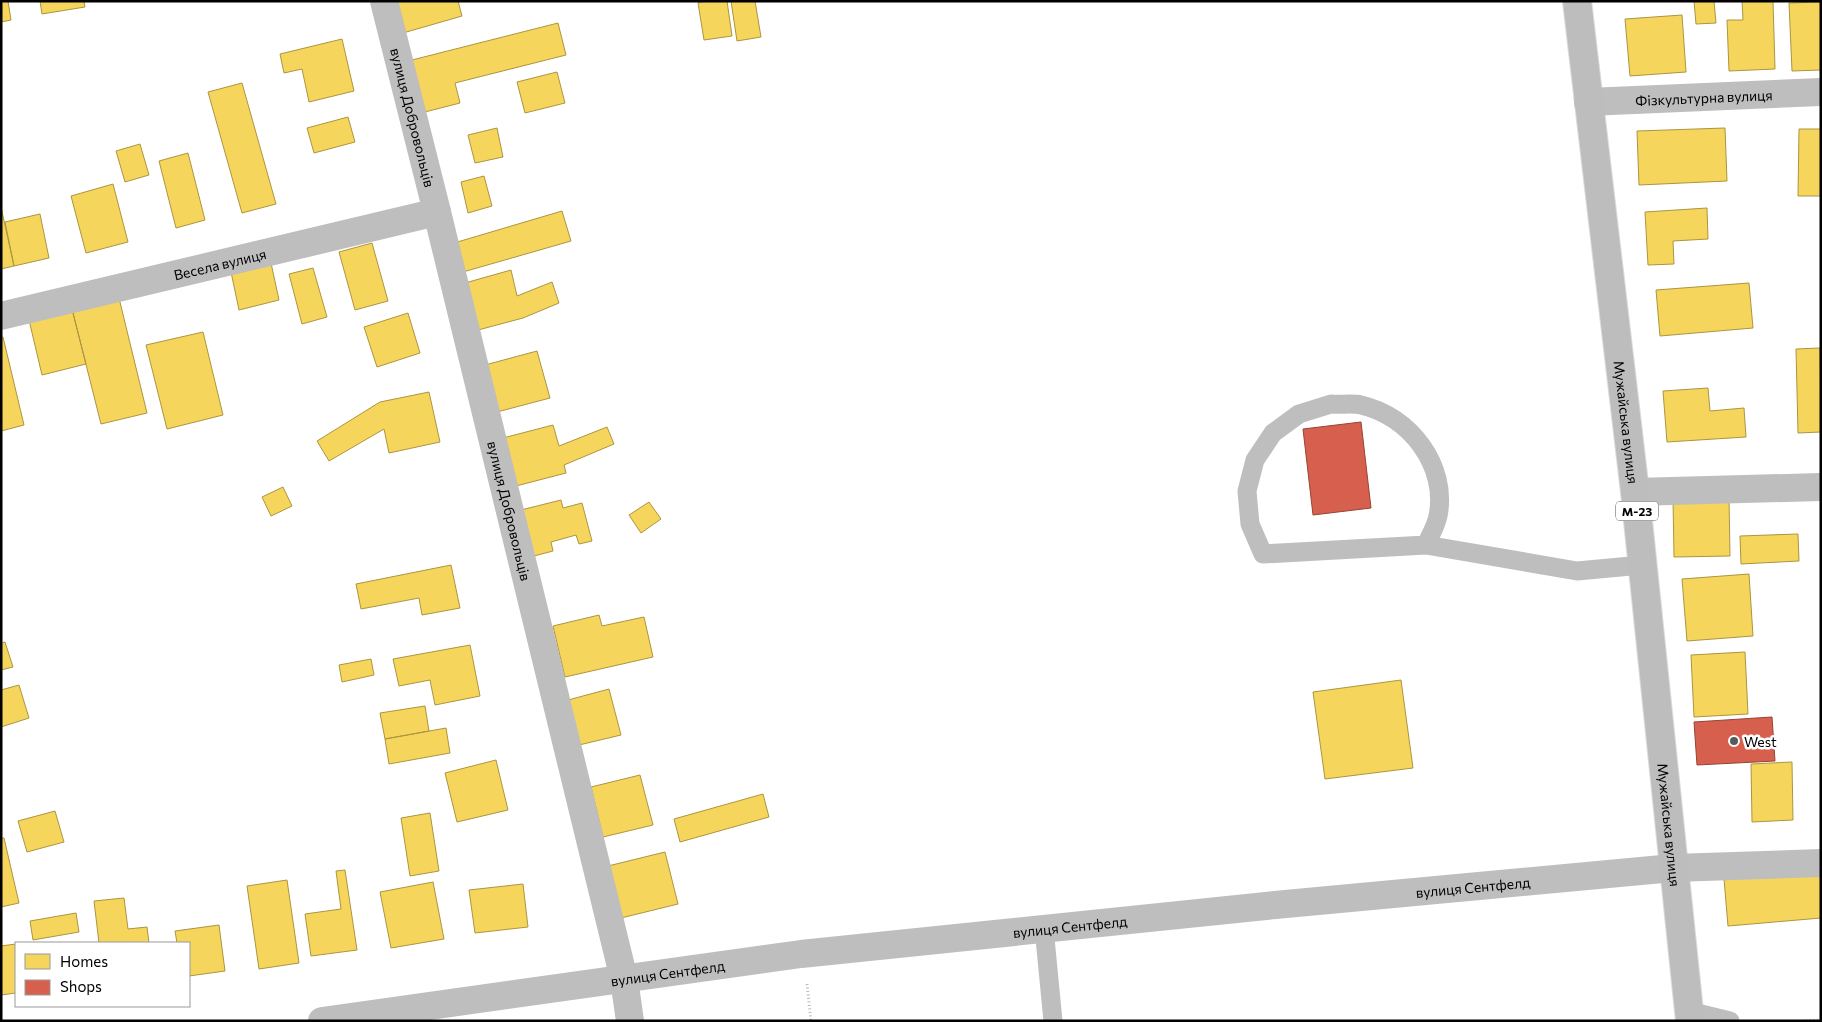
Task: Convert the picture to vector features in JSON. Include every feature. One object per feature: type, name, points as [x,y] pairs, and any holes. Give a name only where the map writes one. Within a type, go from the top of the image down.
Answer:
[{"type":"highway","name":"Мужайська вулиця","points":[[1577,1],[1635,492],[1690,1016]]},
{"type":"street","name":"вулиця Добровольців","points":[[384,1],[624,979],[630,1021]]},
{"type":"street","name":"Фізкультурна вулиця","points":[[1588,102],[1821,92]]},
{"type":"street","name":"Весела вулиця","points":[[1,316],[437,212]]},
{"type":"street","points":[[1635,492],[1821,487]]},
{"type":"street","name":"вулиця Сентфелд","points":[[322,1021],[802,954],[1044,928],[1673,868],[1821,863]]},
{"type":"lane","points":[[1426,544],[1438,517],[1438,487],[1430,458],[1413,433],[1389,415],[1360,405],[1331,404],[1299,414],[1273,433],[1255,460],[1246,492],[1250,524],[1263,554],[1426,544],[1576,571],[1642,565]]},
{"type":"lane","points":[[1044,928],[1053,1021]]},
{"type":"lane","points":[[1690,1016],[1730,1021]]},
{"type":"path","points":[[808,987],[811,1021]]},
{"type":"path","points":[[1803,1021],[1821,1020]]},
{"type":"building: Homes","points":[[1,1],[8,1],[11,20],[1,22]]},
{"type":"building: Homes","points":[[40,1],[84,1],[85,7],[42,14]]},
{"type":"building: Homes","points":[[393,1],[458,1],[462,16],[403,33]]},
{"type":"building: Homes","points":[[705,1],[727,1],[732,36],[704,40],[698,3]]},
{"type":"building: Homes","points":[[731,1],[755,1],[761,37],[737,41]]},
{"type":"building: Homes","points":[[1694,1],[1714,1],[1716,23],[1696,24]]},
{"type":"building: Homes","points":[[1742,1],[1773,1],[1775,69],[1729,71],[1727,20],[1743,20]]},
{"type":"building: Homes","points":[[1821,2],[1821,70],[1792,71],[1789,3]]},
{"type":"building: Homes","points":[[1682,15],[1686,72],[1630,76],[1625,19]]},
{"type":"building: Homes","points":[[558,23],[566,55],[455,83],[460,103],[421,113],[408,61]]},
{"type":"building: Homes","points":[[342,39],[354,91],[309,102],[302,69],[284,73],[280,54]]},
{"type":"building: Homes","points":[[557,72],[565,103],[525,113],[517,82]]},
{"type":"building: Homes","points":[[242,83],[276,204],[242,213],[208,92]]},
{"type":"building: Homes","points":[[348,117],[355,142],[314,153],[307,128]]},
{"type":"building: Homes","points":[[497,128],[503,157],[475,163],[468,135]]},
{"type":"building: Homes","points":[[1725,128],[1727,181],[1639,185],[1637,131]]},
{"type":"building: Homes","points":[[1799,129],[1821,129],[1821,196],[1798,196]]},
{"type":"building: Homes","points":[[140,144],[149,175],[125,182],[116,151]]},
{"type":"building: Homes","points":[[188,153],[205,220],[176,228],[159,161]]},
{"type":"building: Homes","points":[[484,176],[492,206],[468,213],[461,182]]},
{"type":"building: Homes","points":[[113,184],[128,242],[86,253],[71,196]]},
{"type":"building: Homes","points":[[1,207],[14,266],[1,269]]},
{"type":"building: Homes","points":[[1707,208],[1708,239],[1673,241],[1674,264],[1648,265],[1645,212]]},
{"type":"building: Homes","points":[[562,211],[571,241],[463,272],[454,243]]},
{"type":"building: Homes","points":[[40,214],[49,258],[14,266],[5,222]]},
{"type":"building: Homes","points":[[372,243],[388,301],[355,310],[339,252]]},
{"type":"building: Homes","points":[[271,263],[279,300],[239,310],[231,272]]},
{"type":"building: Homes","points":[[313,268],[327,317],[302,324],[289,274]]},
{"type":"building: Homes","points":[[511,270],[517,296],[552,282],[559,303],[523,318],[478,330],[465,283]]},
{"type":"building: Homes","points":[[1749,283],[1753,328],[1660,336],[1656,290]]},
{"type":"building: Homes","points":[[119,298],[147,413],[101,424],[72,309]]},
{"type":"building: Homes","points":[[72,309],[86,364],[42,375],[29,320]]},
{"type":"building: Homes","points":[[408,313],[420,353],[377,367],[364,327]]},
{"type":"building: Homes","points":[[203,332],[223,415],[167,429],[146,345]]},
{"type":"building: Homes","points":[[1,337],[3,337],[24,425],[1,431]]},
{"type":"building: Homes","points":[[1820,348],[1821,432],[1798,433],[1796,349]]},
{"type":"building: Homes","points":[[537,351],[550,398],[497,412],[485,365]]},
{"type":"building: Homes","points":[[1708,388],[1710,411],[1744,408],[1746,437],[1667,442],[1663,391]]},
{"type":"building: Homes","points":[[429,392],[440,442],[389,453],[384,429],[329,461],[317,441],[380,402]]},
{"type":"building: Homes","points":[[553,425],[559,446],[607,427],[614,444],[564,465],[566,473],[516,486],[503,438]]},
{"type":"building: Homes","points":[[283,487],[292,506],[271,516],[262,497]]},
{"type":"building: Homes","points":[[1729,498],[1730,556],[1674,557],[1673,499]]},
{"type":"building: Homes","points":[[561,500],[563,508],[582,503],[592,541],[579,544],[576,535],[551,542],[553,551],[534,556],[521,510]]},
{"type":"building: Homes","points":[[649,502],[661,519],[641,533],[629,515]]},
{"type":"building: Homes","points":[[1798,534],[1799,561],[1741,564],[1740,536]]},
{"type":"building: Homes","points":[[451,565],[460,608],[422,615],[419,598],[361,609],[356,584]]},
{"type":"building: Homes","points":[[1749,574],[1753,636],[1687,641],[1682,579]]},
{"type":"building: Homes","points":[[599,615],[602,626],[644,617],[653,657],[565,677],[553,626]]},
{"type":"building: Homes","points":[[5,642],[13,667],[1,670],[1,643]]},
{"type":"building: Homes","points":[[470,645],[480,696],[435,705],[430,680],[399,686],[393,659]]},
{"type":"building: Homes","points":[[1745,652],[1748,714],[1694,717],[1691,655]]},
{"type":"building: Homes","points":[[371,659],[374,675],[342,682],[339,665]]},
{"type":"building: Homes","points":[[1401,680],[1413,768],[1325,779],[1313,692]]},
{"type":"building: Homes","points":[[19,685],[29,718],[1,727],[1,690]]},
{"type":"building: Homes","points":[[609,689],[621,735],[579,745],[568,700]]},
{"type":"building: Homes","points":[[425,706],[429,731],[385,739],[380,713]]},
{"type":"building: Homes","points":[[446,728],[450,753],[389,764],[385,739]]},
{"type":"building: Homes","points":[[496,760],[508,810],[457,822],[445,773]]},
{"type":"building: Homes","points":[[1792,762],[1793,820],[1752,822],[1751,764]]},
{"type":"building: Homes","points":[[640,775],[653,825],[603,837],[591,787]]},
{"type":"building: Homes","points":[[763,794],[769,817],[680,842],[674,819]]},
{"type":"building: Homes","points":[[55,811],[64,842],[27,852],[18,821]]},
{"type":"building: Homes","points":[[430,813],[439,871],[410,876],[401,818]]},
{"type":"building: Homes","points":[[1,838],[4,838],[19,903],[1,907]]},
{"type":"building: Homes","points":[[665,852],[678,904],[621,918],[608,866]]},
{"type":"building: Homes","points":[[345,870],[357,950],[311,956],[305,914],[341,909],[336,871]]},
{"type":"building: Homes","points":[[1821,870],[1821,918],[1728,926],[1724,879]]},
{"type":"building: Homes","points":[[287,880],[299,963],[259,969],[247,886]]},
{"type":"building: Homes","points":[[433,882],[444,939],[391,948],[380,892]]},
{"type":"building: Homes","points":[[523,884],[528,927],[475,933],[469,890]]},
{"type":"building: Homes","points":[[124,898],[128,929],[147,927],[149,942],[99,942],[94,901]]},
{"type":"building: Homes","points":[[76,913],[79,932],[33,940],[30,921]]},
{"type":"building: Homes","points":[[219,925],[225,971],[190,976],[190,942],[177,942],[175,931]]},
{"type":"building: Homes","points":[[15,944],[15,993],[1,995],[1,946]]},
{"type":"building: Shops","points":[[1361,422],[1371,508],[1313,515],[1303,429]]},
{"type":"building: Shops","name":"West","points":[[1772,717],[1775,761],[1697,765],[1694,722]]},
{"type":"place","name":"West","points":[[1734,741]]}]
